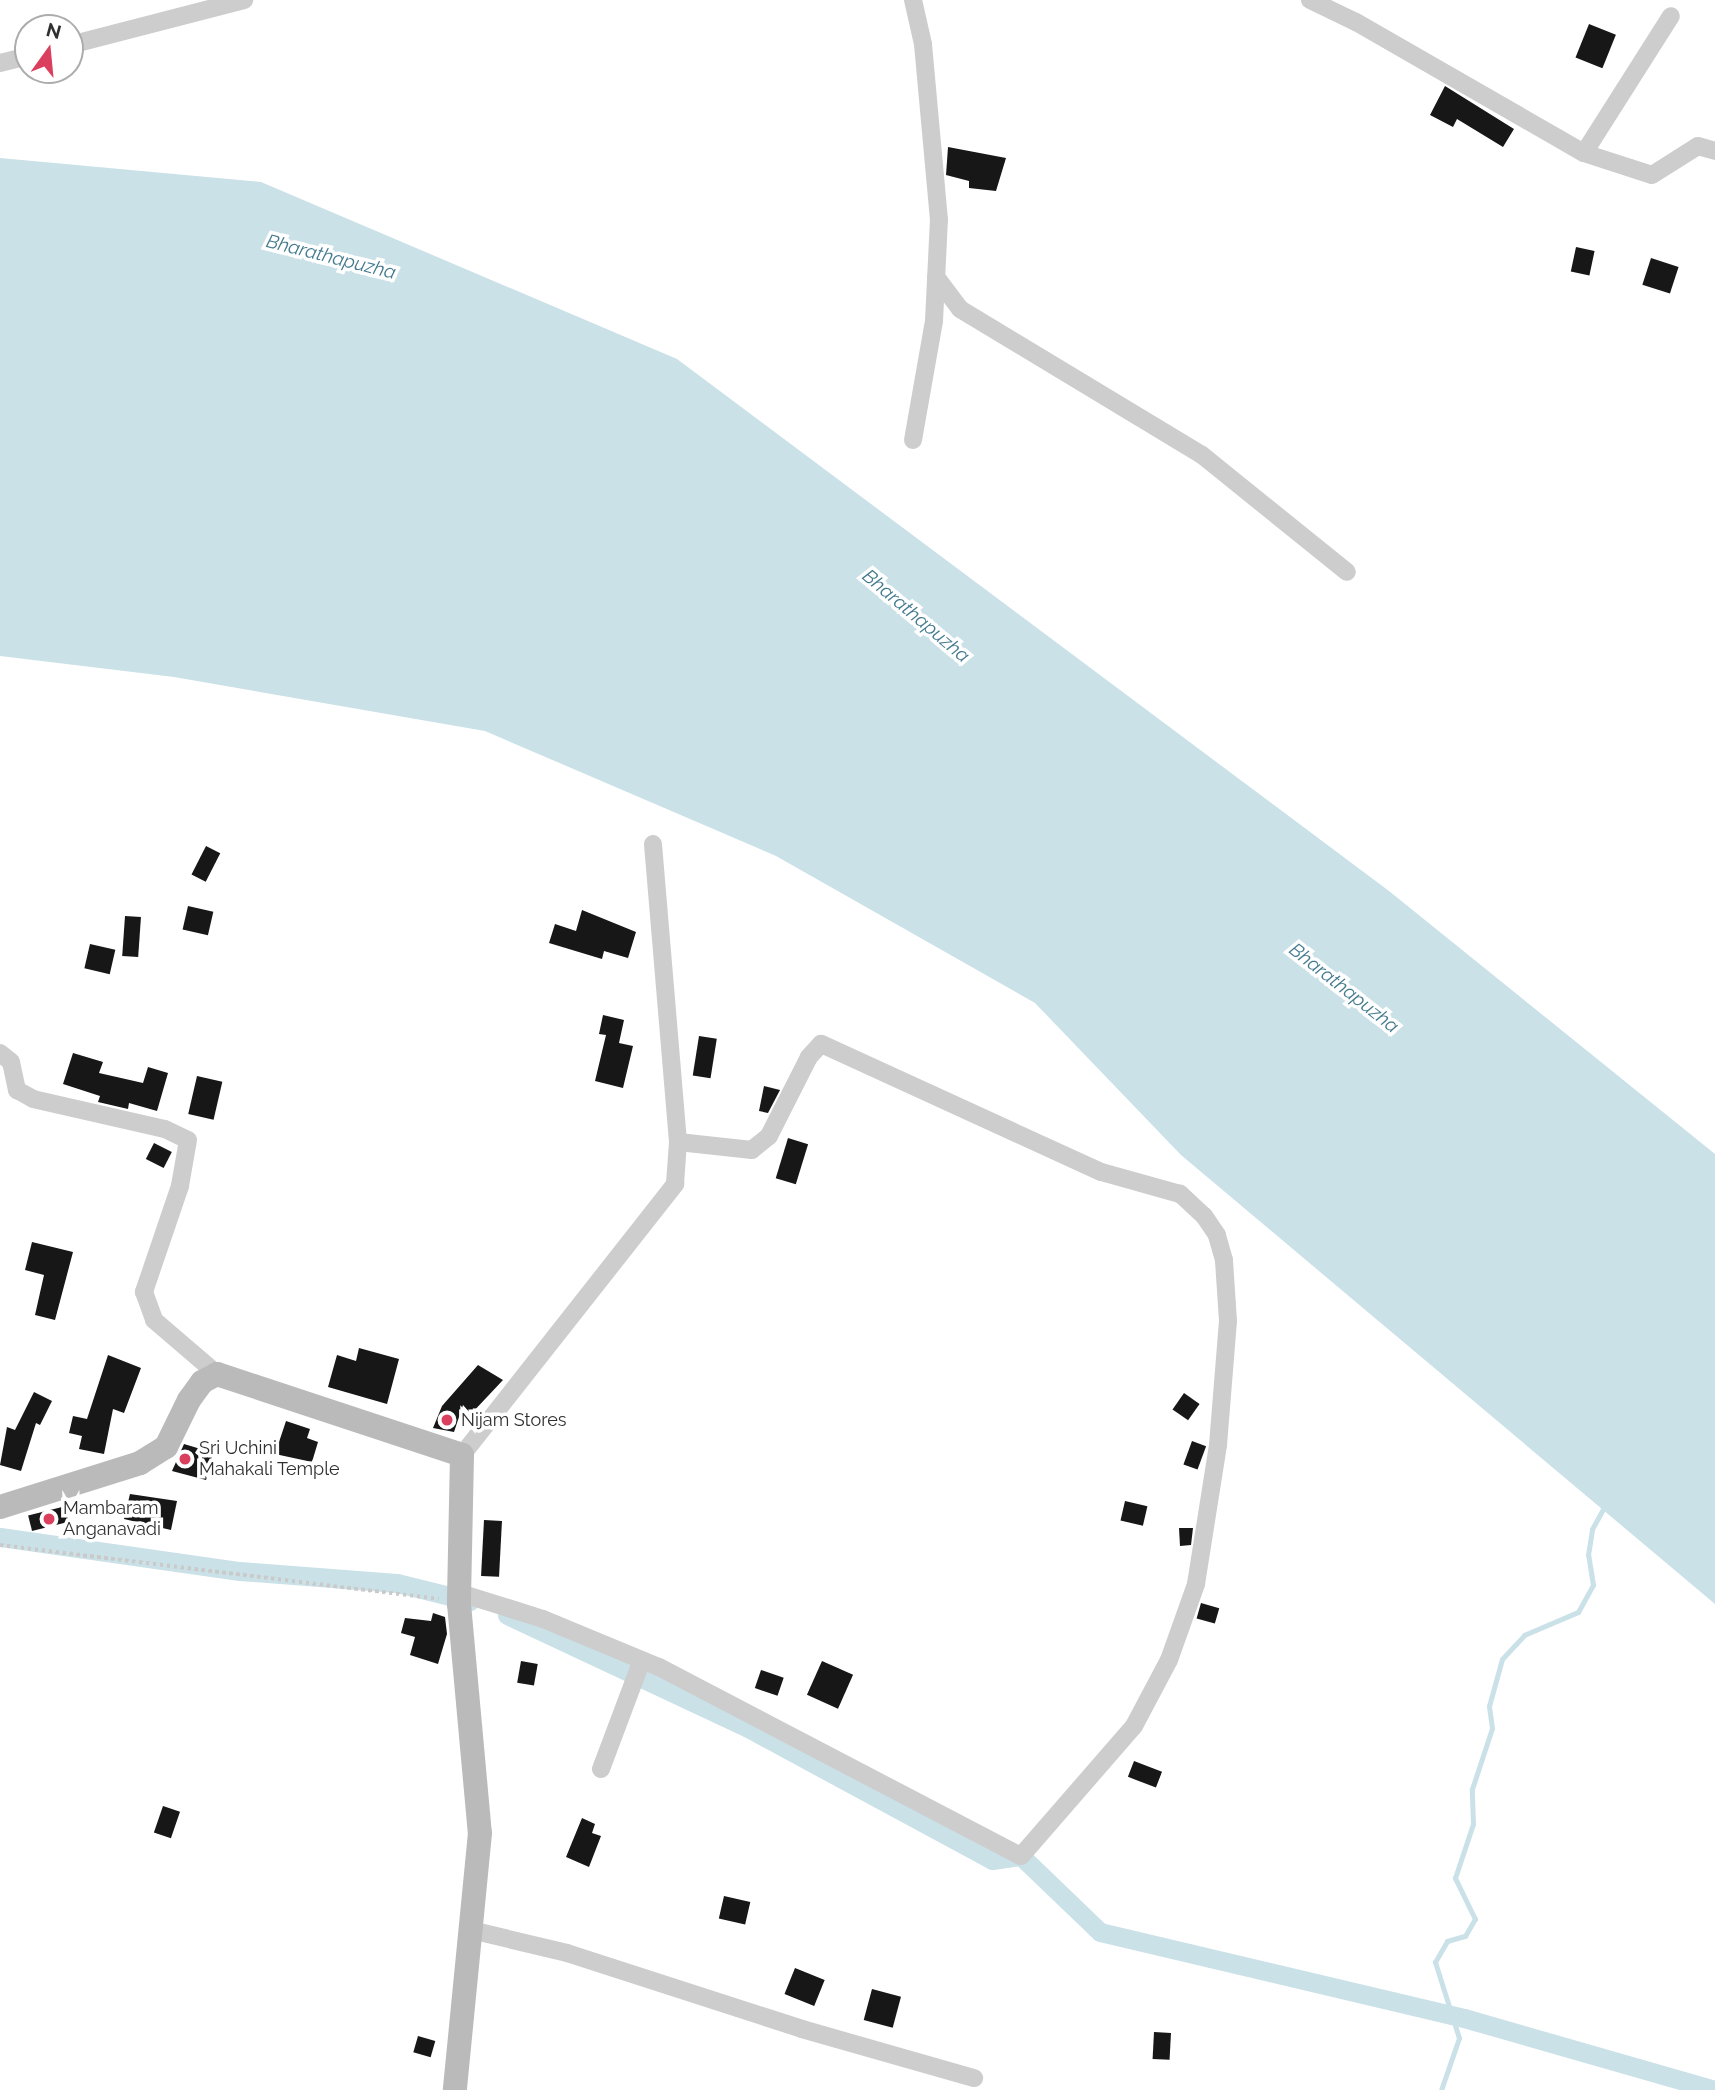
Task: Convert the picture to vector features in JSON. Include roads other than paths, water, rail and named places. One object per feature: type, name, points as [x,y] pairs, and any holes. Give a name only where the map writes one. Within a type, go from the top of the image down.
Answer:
[{"type":"street","points":[[84,41],[244,0]]},
{"type":"street","points":[[913,0],[923,44],[939,220],[934,321],[913,440]]},
{"type":"street","points":[[1310,0],[1584,153],[1652,174],[1698,146],[1715,151]]},
{"type":"street","points":[[1584,153],[1671,16]]},
{"type":"street","points":[[936,277],[960,309],[1202,455],[1347,572]]},
{"type":"street","points":[[455,2090],[480,1833],[459,1599],[463,1563],[462,1455],[675,1184],[678,1142],[653,844]]},
{"type":"street","points":[[459,1599],[542,1619],[642,1660],[1021,1856],[1134,1726],[1169,1660],[1196,1584],[1218,1445],[1228,1321],[1224,1260],[1217,1235],[1180,1194],[1101,1172],[821,1044],[809,1057],[769,1136],[752,1150],[678,1142]]},
{"type":"street","points":[[0,1053],[11,1062],[18,1090],[33,1099],[165,1129],[188,1140],[180,1186],[144,1292],[154,1320],[216,1374],[462,1455]]},
{"type":"street","points":[[0,1507],[140,1463],[166,1447],[189,1400],[202,1382],[216,1374]]},
{"type":"street","points":[[601,1769],[642,1660]]},
{"type":"street","points":[[471,1930],[580,1957],[802,2029],[974,2078]]},
{"type":"water","name":"Bharathapuzha","points":[[0,158],[261,182],[677,359],[1389,891],[1715,1154],[1715,1604],[1181,1155],[1035,1003],[776,856],[485,731],[174,677],[0,656]]},
{"type":"waterway","points":[[1441,2090],[1459,2038],[1435,1962],[1447,1941],[1465,1936],[1475,1919],[1455,1878],[1473,1824],[1472,1789],[1492,1728],[1489,1706],[1502,1659],[1524,1635],[1578,1612],[1593,1585],[1588,1555],[1592,1529],[1605,1506]]},
{"type":"waterway","points":[[0,1537],[240,1571],[397,1583],[470,1601]]},
{"type":"waterway","points":[[507,1615],[748,1728],[992,1860],[1021,1856],[1100,1932],[1464,2018],[1715,2090]]},
{"type":"place","name":"Nijam Stores","points":[[447,1420]]},
{"type":"place","name":"Sri Uchini Mahakali Temple","points":[[185,1459]]},
{"type":"place","name":"Mambaram Anganavadi","points":[[49,1519]]}]
